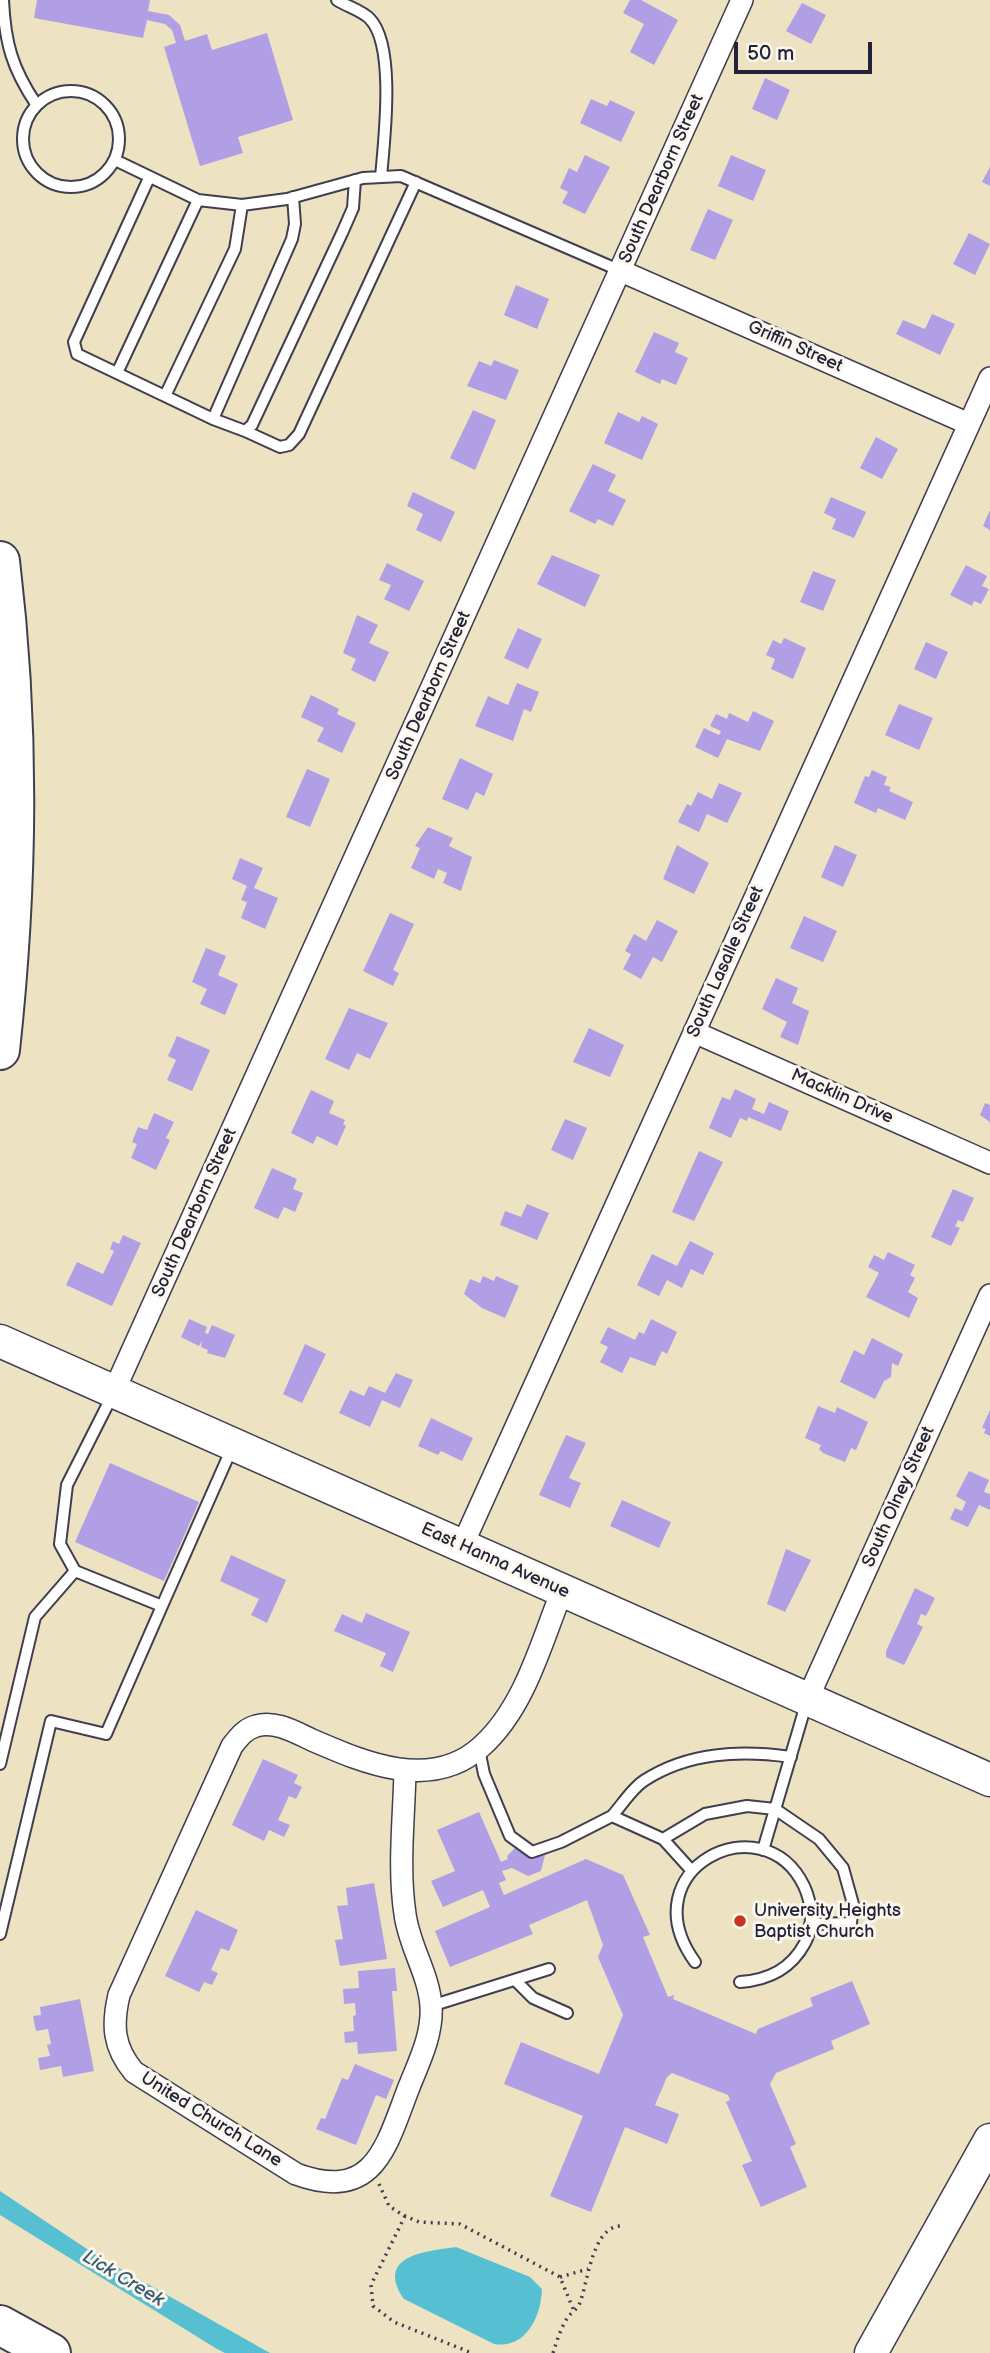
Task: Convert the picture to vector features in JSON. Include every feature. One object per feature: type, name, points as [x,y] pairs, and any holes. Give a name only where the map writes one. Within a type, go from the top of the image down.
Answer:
[{"type":"highway","points":[[0,561],[12,686],[17,777],[11,913],[0,1050]]},
{"type":"highway","points":[[0,2325],[51,2353]]},
{"type":"main road","name":"East Hanna Avenue","points":[[9,1345],[990,1780]]},
{"type":"main road","points":[[871,2353],[990,2140]]},
{"type":"street","name":"South Dearborn Street","points":[[114,1391],[742,0]]},
{"type":"street","name":"Griffin Street","points":[[621,271],[970,424]]},
{"type":"street","name":"South Lasalle Street","points":[[462,1546],[990,378]]},
{"type":"street","name":"Macklin Drive","points":[[694,1032],[990,1163]]},
{"type":"street","name":"South Olney Street","points":[[808,1698],[990,1295]]},
{"type":"street","name":"United Church Lane","points":[[405,1771],[402,1891],[410,1937],[431,2006],[425,2047],[379,2160],[343,2183],[318,2182],[296,2174],[134,2072],[121,2057],[114,2036],[114,2018],[119,1995],[233,1746],[242,1734],[256,1726],[270,1724],[289,1729],[379,1767],[405,1771],[455,1762],[478,1749],[499,1728],[519,1698],[562,1591]]},
{"type":"lane","points":[[337,0],[371,19],[381,41],[385,68],[386,114],[381,177]]},
{"type":"lane","points":[[2,3],[4,32],[16,74],[36,104]]},
{"type":"lane","points":[[63,91],[93,95],[114,116],[119,138],[115,160],[98,178],[74,187],[58,185],[43,178],[27,159],[22,134],[27,118],[36,104],[63,91]]},
{"type":"lane","points":[[115,160],[198,200],[242,205],[293,197],[355,180],[401,176],[621,271]]},
{"type":"lane","points":[[149,178],[74,342],[74,349],[77,354],[213,419],[280,447],[289,445],[299,434],[416,182]]},
{"type":"lane","points":[[245,431],[252,425],[353,208],[355,180]]},
{"type":"lane","points":[[213,419],[292,239],[295,224],[293,197]]},
{"type":"lane","points":[[117,373],[198,200]]},
{"type":"lane","points":[[165,396],[235,249],[242,205]]},
{"type":"lane","points":[[114,1391],[67,1485],[60,1544],[75,1571],[162,1606]]},
{"type":"lane","points":[[0,1934],[51,1721],[106,1734],[234,1445]]},
{"type":"lane","points":[[0,1763],[35,1617],[75,1571]]},
{"type":"lane","points":[[763,1850],[808,1698]]},
{"type":"lane","points":[[478,1749],[484,1774],[510,1836],[532,1852],[561,1842],[612,1816],[643,1782],[685,1760],[730,1753],[791,1757]]},
{"type":"lane","points":[[663,1839],[705,1814],[747,1806],[775,1809],[819,1839],[843,1868],[853,1904],[851,1923],[810,1924]]},
{"type":"lane","points":[[612,1816],[663,1839],[692,1871]]},
{"type":"lane","points":[[695,1962],[682,1944],[676,1923],[677,1900],[692,1871],[719,1851],[741,1847],[763,1850],[783,1860],[799,1876],[809,1896],[810,1924],[807,1940],[795,1959],[778,1973],[757,1981],[740,1982]]},
{"type":"lane","points":[[431,2006],[549,1969]]},
{"type":"lane","points":[[515,1980],[533,1998],[567,2013]]},
{"type":"path","points":[[371,2166],[389,2206],[419,2222],[460,2224],[560,2277],[574,2311]]},
{"type":"path","points":[[405,2216],[371,2285],[373,2306],[394,2322],[472,2353]]},
{"type":"path","points":[[553,2353],[564,2324],[579,2304],[588,2269],[605,2234],[613,2226],[620,2225]]},
{"type":"path","points":[[560,2277],[588,2269]]},
{"type":"water","name":"Lick Creek","points":[[0,2191],[96,2255],[270,2353],[225,2353],[217,2349],[0,2215]]},
{"type":"water","points":[[456,2247],[530,2277],[542,2289],[535,2320],[523,2336],[505,2344],[494,2344],[404,2299],[396,2284],[396,2273],[400,2264],[419,2254]]},
{"type":"building","points":[[37,0],[150,0],[148,11],[169,15],[180,25],[185,41],[207,34],[212,50],[267,33],[293,120],[238,137],[243,153],[200,166],[164,47],[176,43],[172,30],[165,24],[147,20],[143,38],[34,18]]},
{"type":"building","points":[[630,0],[641,0],[678,20],[654,65],[630,52],[644,24],[623,13]]},
{"type":"building","points":[[802,3],[826,15],[811,44],[786,31]]},
{"type":"building","points":[[765,78],[790,90],[777,120],[752,109]]},
{"type":"building","points":[[591,99],[607,106],[610,100],[635,112],[621,142],[580,123]]},
{"type":"building","points":[[585,155],[610,167],[585,214],[562,203],[568,192],[560,188],[569,168],[577,172]]},
{"type":"building","points":[[731,155],[766,170],[753,201],[718,186]]},
{"type":"building","points":[[990,167],[990,186],[982,182]]},
{"type":"building","points":[[708,209],[733,220],[715,260],[690,250]]},
{"type":"building","points":[[969,233],[990,244],[975,275],[953,264]]},
{"type":"building","points":[[516,285],[549,299],[537,329],[504,315]]},
{"type":"building","points":[[932,314],[955,324],[940,355],[896,334],[903,320],[925,329]]},
{"type":"building","points":[[654,332],[679,343],[675,352],[688,358],[676,385],[662,379],[660,384],[635,372]]},
{"type":"building","points":[[494,360],[519,370],[506,400],[467,386],[479,361],[491,366]]},
{"type":"building","points":[[473,410],[496,420],[475,470],[450,458]]},
{"type":"building","points":[[618,412],[639,422],[642,416],[658,424],[642,460],[604,443]]},
{"type":"building","points":[[876,437],[898,449],[882,479],[860,468]]},
{"type":"building","points":[[593,464],[616,475],[608,491],[626,500],[613,526],[598,519],[595,524],[569,511]]},
{"type":"building","points":[[413,492],[455,512],[441,542],[416,530],[423,514],[407,506]]},
{"type":"building","points":[[831,497],[866,512],[854,538],[832,529],[836,519],[824,513]]},
{"type":"building","points":[[990,510],[990,530],[983,526]]},
{"type":"building","points":[[552,555],[600,575],[585,607],[537,584]]},
{"type":"building","points":[[387,563],[424,581],[409,611],[384,599],[391,585],[379,580]]},
{"type":"building","points":[[966,565],[987,576],[982,586],[989,589],[981,604],[974,601],[972,606],[950,595]]},
{"type":"building","points":[[813,571],[836,580],[823,611],[800,602]]},
{"type":"building","points":[[357,615],[378,625],[369,643],[389,652],[375,682],[351,670],[356,659],[343,653]]},
{"type":"building","points":[[518,628],[542,639],[528,669],[504,658]]},
{"type":"building","points":[[784,638],[806,648],[793,679],[771,669],[775,659],[766,655],[773,640],[781,644]]},
{"type":"building","points":[[926,642],[948,652],[936,679],[914,669]]},
{"type":"building","points":[[517,683],[539,692],[531,712],[524,709],[513,741],[475,726],[488,696],[508,705]]},
{"type":"building","points":[[311,695],[339,709],[337,714],[356,723],[342,753],[317,741],[324,728],[301,717]]},
{"type":"building","points":[[899,704],[933,718],[919,750],[885,735]]},
{"type":"building","points":[[753,711],[774,721],[760,751],[727,739],[718,758],[695,747],[704,728],[719,735],[721,731],[710,726],[716,714],[727,719],[729,713],[748,722]]},
{"type":"building","points":[[460,758],[493,774],[484,796],[476,792],[468,810],[442,799]]},
{"type":"building","points":[[307,769],[330,779],[310,827],[286,817]]},
{"type":"building","points":[[872,770],[887,777],[884,785],[891,787],[889,791],[913,802],[905,820],[878,808],[876,813],[854,803],[865,776],[869,777]]},
{"type":"building","points":[[719,783],[742,793],[727,823],[707,814],[699,832],[678,822],[687,804],[691,806],[698,792],[712,799]]},
{"type":"building","points":[[428,827],[453,838],[449,846],[472,857],[461,891],[443,883],[447,873],[438,869],[434,879],[411,868],[420,848],[415,846]]},
{"type":"building","points":[[677,845],[709,863],[694,894],[663,879]]},
{"type":"building","points":[[835,845],[857,855],[843,887],[821,877]]},
{"type":"building","points":[[240,858],[263,868],[254,888],[278,898],[265,929],[241,918],[247,902],[241,900],[247,886],[232,879]]},
{"type":"building","points":[[390,913],[414,924],[393,970],[399,973],[393,986],[363,971]]},
{"type":"building","points":[[804,916],[837,931],[823,962],[790,948]]},
{"type":"building","points":[[657,920],[678,931],[662,962],[653,957],[641,979],[623,969],[631,954],[625,951],[634,934],[646,941]]},
{"type":"building","points":[[206,948],[226,956],[218,975],[238,984],[225,1015],[200,1004],[207,989],[192,982]]},
{"type":"building","points":[[776,978],[798,988],[792,1003],[809,1011],[798,1045],[780,1037],[787,1022],[762,1009]]},
{"type":"building","points":[[349,1008],[388,1023],[370,1059],[357,1053],[349,1070],[325,1059]]},
{"type":"building","points":[[589,1028],[624,1045],[610,1077],[573,1062]]},
{"type":"building","points":[[177,1036],[210,1050],[192,1091],[167,1080],[176,1060],[168,1056]]},
{"type":"building","points":[[735,1089],[756,1099],[752,1109],[764,1114],[769,1102],[789,1111],[781,1131],[748,1117],[747,1121],[740,1118],[731,1138],[709,1128],[722,1097],[730,1100]]},
{"type":"building","points":[[311,1090],[334,1101],[329,1113],[345,1120],[343,1124],[346,1126],[337,1146],[317,1136],[313,1144],[291,1133]]},
{"type":"building","points":[[985,1103],[990,1105],[990,1122],[980,1115]]},
{"type":"building","points":[[154,1113],[174,1122],[166,1138],[170,1140],[156,1170],[131,1158],[137,1144],[132,1142],[138,1127],[147,1130]]},
{"type":"building","points":[[565,1119],[587,1128],[573,1160],[551,1150]]},
{"type":"building","points":[[699,1151],[723,1162],[694,1221],[672,1212]]},
{"type":"building","points":[[272,1168],[297,1179],[293,1189],[303,1193],[295,1212],[284,1207],[278,1219],[254,1208]]},
{"type":"building","points":[[953,1189],[974,1198],[963,1222],[958,1220],[955,1226],[960,1228],[951,1246],[931,1237]]},
{"type":"building","points":[[527,1204],[549,1213],[537,1240],[500,1225],[505,1211],[521,1217]]},
{"type":"building","points":[[123,1235],[141,1243],[112,1306],[66,1285],[77,1262],[103,1274],[114,1251],[110,1249],[113,1241],[119,1244]]},
{"type":"building","points":[[690,1241],[714,1253],[703,1275],[691,1269],[682,1288],[667,1280],[659,1296],[637,1285],[652,1254],[677,1266]]},
{"type":"building","points":[[888,1252],[915,1265],[910,1275],[915,1278],[908,1292],[918,1298],[909,1318],[866,1297],[879,1273],[868,1267],[874,1255],[884,1260]]},
{"type":"building","points":[[483,1276],[494,1281],[496,1276],[519,1286],[505,1318],[482,1308],[464,1294],[470,1279],[480,1283]]},
{"type":"building","points":[[189,1319],[207,1327],[205,1333],[208,1334],[212,1325],[235,1335],[225,1358],[207,1353],[208,1350],[201,1347],[202,1341],[199,1346],[181,1337]]},
{"type":"building","points":[[651,1319],[677,1332],[667,1354],[662,1351],[655,1366],[630,1357],[622,1373],[600,1362],[608,1347],[600,1343],[608,1327],[635,1340],[639,1332],[644,1334]]},
{"type":"building","points":[[872,1338],[903,1354],[898,1366],[892,1363],[891,1377],[884,1381],[875,1399],[840,1382],[854,1350],[864,1355]]},
{"type":"building","points":[[305,1344],[326,1354],[302,1403],[283,1394]]},
{"type":"building","points":[[396,1373],[413,1380],[400,1408],[382,1400],[370,1427],[339,1413],[350,1390],[364,1396],[369,1386],[385,1393]]},
{"type":"building","points":[[818,1406],[835,1413],[837,1407],[868,1422],[856,1450],[851,1448],[845,1462],[823,1453],[819,1449],[821,1445],[805,1438]]},
{"type":"building","points":[[990,1410],[990,1436],[984,1433],[986,1429],[982,1428]]},
{"type":"building","points":[[431,1418],[473,1438],[462,1461],[441,1451],[438,1455],[418,1446]]},
{"type":"building","points":[[566,1435],[586,1443],[569,1478],[581,1483],[570,1508],[539,1495]]},
{"type":"building","points":[[110,1463],[199,1502],[164,1581],[75,1542]]},
{"type":"building","points":[[969,1471],[989,1480],[984,1492],[990,1494],[990,1510],[979,1505],[968,1527],[950,1519],[955,1508],[962,1511],[966,1502],[956,1496]]},
{"type":"building","points":[[622,1500],[671,1522],[659,1548],[610,1526]]},
{"type":"building","points":[[786,1549],[811,1560],[785,1612],[767,1604]]},
{"type":"building","points":[[231,1555],[286,1580],[267,1623],[251,1615],[259,1599],[220,1581]]},
{"type":"building","points":[[915,1588],[935,1598],[926,1616],[921,1614],[917,1624],[923,1627],[904,1665],[886,1657],[886,1651]]},
{"type":"building","points":[[366,1613],[410,1632],[393,1672],[380,1666],[386,1653],[334,1631],[342,1614],[362,1623]]},
{"type":"building","points":[[263,1759],[298,1775],[294,1783],[302,1787],[296,1799],[289,1796],[278,1820],[290,1825],[284,1837],[269,1830],[264,1841],[232,1825]]},
{"type":"building","points":[[479,1812],[501,1862],[508,1859],[507,1856],[522,1841],[546,1851],[541,1871],[528,1876],[512,1868],[502,1871],[506,1880],[499,1883],[504,1895],[586,1859],[623,1875],[650,1935],[643,1937],[668,1997],[674,1995],[673,1999],[756,2034],[758,2029],[813,2006],[810,1998],[852,1981],[870,2024],[831,2041],[834,2049],[776,2073],[770,2084],[796,2144],[790,2147],[807,2187],[761,2207],[742,2165],[752,2161],[726,2102],[730,2100],[728,2095],[672,2073],[667,2077],[655,2105],[679,2114],[667,2144],[625,2127],[591,2212],[550,2196],[583,2116],[504,2084],[521,2042],[599,2074],[623,2015],[598,1957],[603,1945],[587,1900],[529,1925],[533,1934],[450,1967],[435,1931],[490,1907],[483,1890],[443,1907],[431,1881],[455,1871],[437,1830]]},
{"type":"building","points":[[374,1883],[387,1959],[340,1966],[335,1940],[343,1939],[337,1906],[348,1905],[346,1888]]},
{"type":"building","points":[[196,1910],[238,1930],[229,1951],[221,1948],[211,1970],[218,1973],[212,1985],[204,1982],[199,1992],[165,1976]]},
{"type":"building","points":[[395,1968],[397,1991],[392,1991],[397,2051],[358,2054],[357,2042],[345,2043],[344,2032],[354,2031],[353,2016],[356,2015],[355,2003],[344,2004],[343,1989],[359,1988],[358,1971]]},
{"type":"building","points":[[80,1999],[94,2071],[63,2077],[61,2066],[40,2070],[38,2058],[50,2056],[47,2045],[51,2044],[48,2029],[36,2031],[33,2016],[41,2015],[40,2007]]},
{"type":"building","points":[[355,2064],[394,2080],[386,2099],[376,2095],[356,2145],[316,2129],[321,2118],[325,2119],[342,2078],[348,2080]]},
{"type":"place","name":"University Heights Baptist Church","points":[[740,1921]]}]
